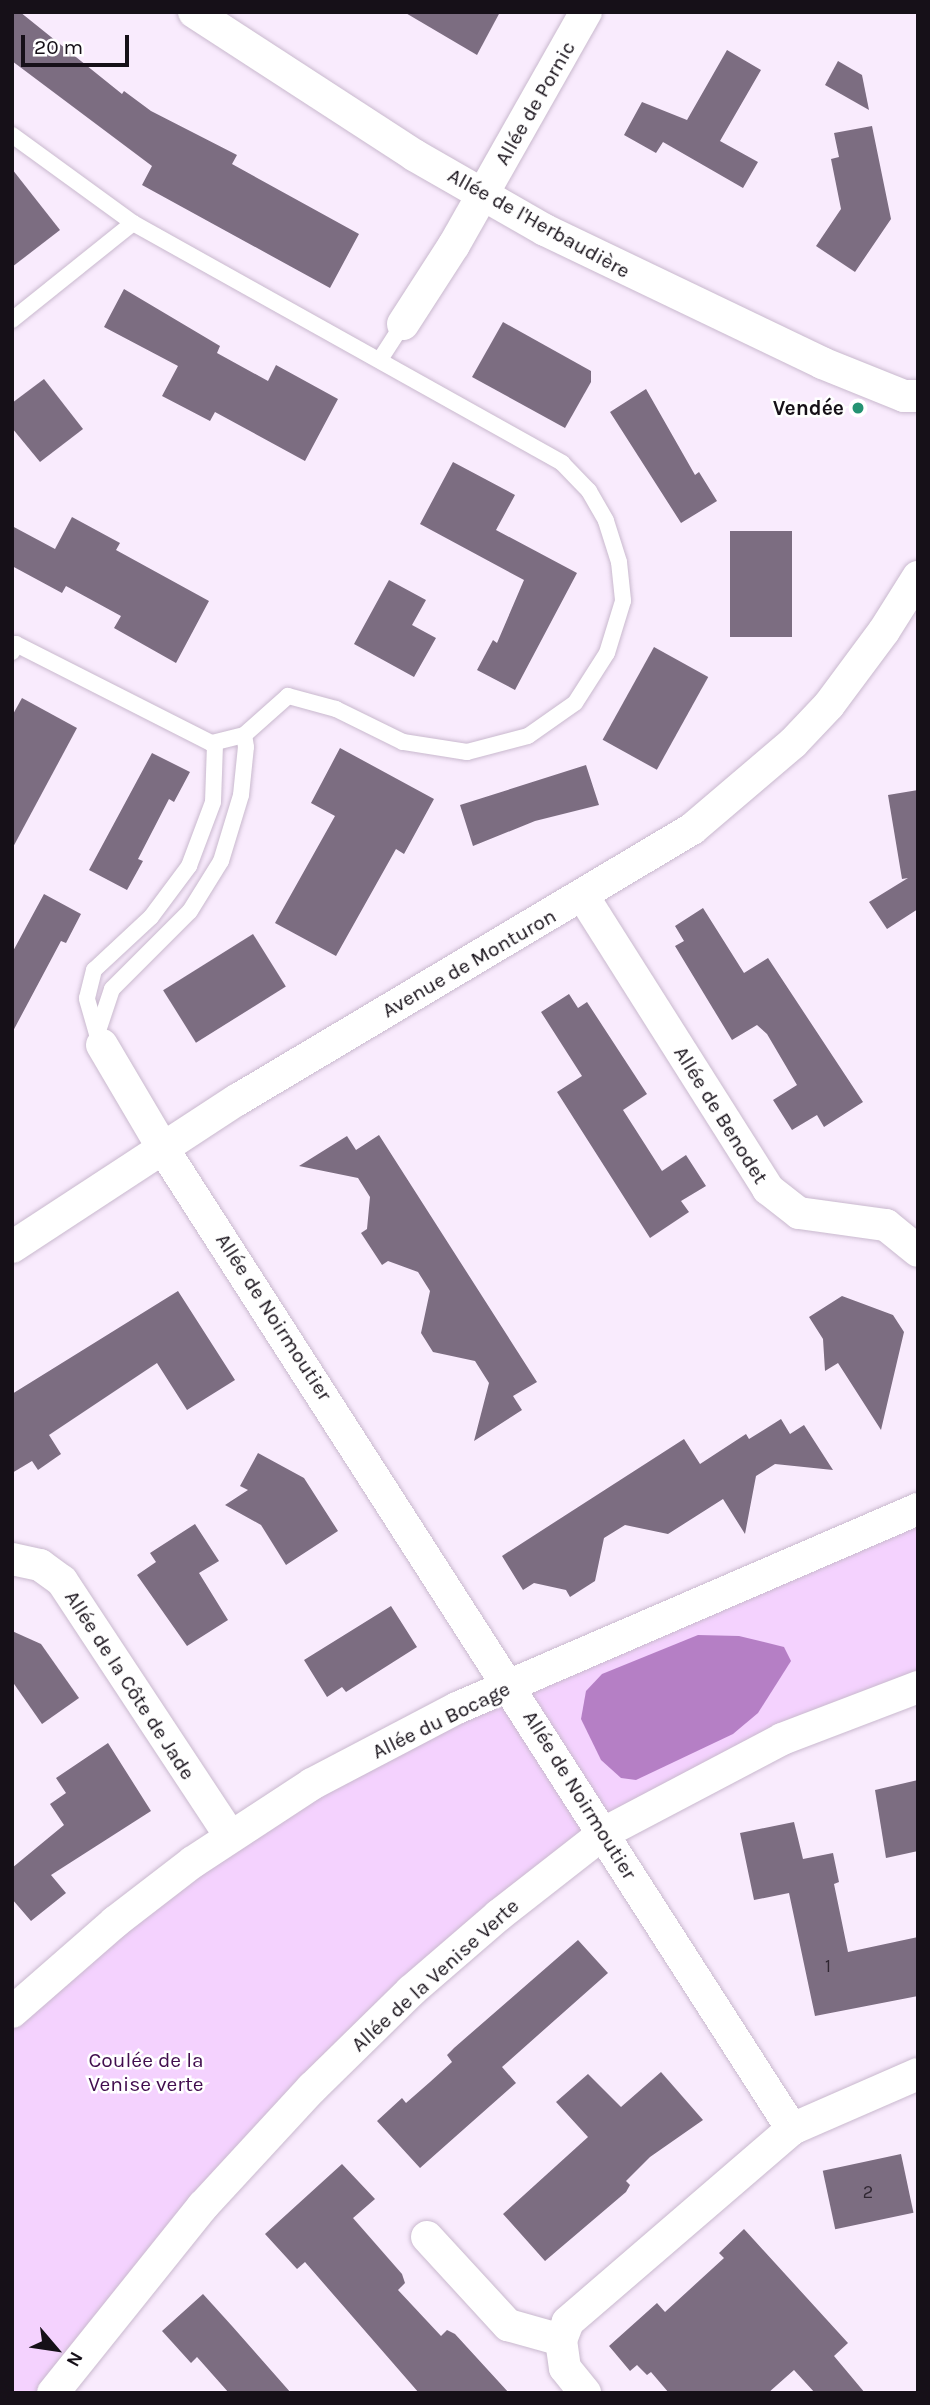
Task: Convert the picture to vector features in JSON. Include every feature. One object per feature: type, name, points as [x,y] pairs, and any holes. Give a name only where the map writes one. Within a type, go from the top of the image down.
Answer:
[{"type":"street","name":"Allée de l'Herbaudière","points":[[194,12],[482,194],[721,317],[913,400]]},
{"type":"street","name":"Allée de Pornic","points":[[403,324],[482,194],[586,12]]},
{"type":"street","name":"Avenue de Monturon","points":[[12,1247],[162,1147],[650,857],[741,789],[829,705],[884,631],[918,577]]},
{"type":"street","name":"Avenue de Monturon","points":[[884,631],[918,610]]},
{"type":"street","name":"Allée de Benodet","points":[[583,896],[774,1196],[799,1213],[813,1217],[886,1225],[918,1251]]},
{"type":"street","name":"Allée de Noirmoutier","points":[[100,1040],[162,1147],[511,1686],[792,2129]]},
{"type":"street","name":"Allée du Bocage","points":[[12,2012],[115,1922],[230,1836],[324,1778],[457,1708],[918,1509]]},
{"type":"street","name":"Allée de la Côte de Jade","points":[[12,1559],[40,1565],[62,1581],[230,1836]]},
{"type":"street","name":"Allée de la Venise Verte","points":[[53,2393],[203,2206],[312,2088],[441,1966],[604,1833],[782,1739],[918,1687]]},
{"type":"street","points":[[585,2393],[565,2368],[561,2340],[574,2315],[792,2129],[918,2074]]},
{"type":"street","points":[[427,2237],[508,2325],[561,2340]]},
{"type":"lane","points":[[12,135],[133,223],[381,358],[562,463],[579,479],[606,521],[619,562],[623,601],[613,637],[595,676],[575,703],[544,729],[505,744],[467,751],[421,747],[336,709],[288,696],[244,735],[215,744],[14,646]]},
{"type":"lane","points":[[12,320],[133,223]]},
{"type":"lane","points":[[381,358],[403,324]]},
{"type":"lane","points":[[100,1040],[121,976],[190,911],[221,860],[241,795],[244,735]]},
{"type":"lane","points":[[100,1040],[87,998],[94,970],[151,917],[188,866],[213,802],[215,744]]},
{"type":"green space","name":"Coulée de la Venise verte","points":[[918,1509],[918,1687],[664,1802],[411,1991],[53,2393],[12,2393],[12,2012],[312,1784]]},
{"type":"shaded area","points":[[698,1635],[739,1636],[784,1647],[791,1661],[758,1713],[733,1734],[636,1780],[621,1778],[601,1760],[581,1719],[586,1691],[602,1674]]},
{"type":"building","points":[[12,12],[20,12],[122,94],[124,91],[151,111],[237,155],[232,164],[359,234],[330,288],[142,185],[152,166],[12,61]]},
{"type":"building","points":[[404,12],[500,12],[477,55]]},
{"type":"building","points":[[727,50],[761,70],[720,141],[758,162],[743,188],[663,142],[656,153],[624,135],[642,102],[687,120]]},
{"type":"building","points":[[838,61],[862,75],[869,110],[825,85]]},
{"type":"building","points":[[872,126],[891,219],[855,272],[816,246],[841,209],[831,159],[839,157],[834,133]]},
{"type":"building","points":[[12,169],[60,230],[12,267]]},
{"type":"building","points":[[124,289],[220,346],[217,353],[268,381],[276,365],[338,399],[305,461],[215,412],[210,421],[162,396],[178,366],[104,327]]},
{"type":"building","points":[[503,322],[591,371],[591,382],[565,428],[472,377]]},
{"type":"building","points":[[44,379],[83,429],[40,462],[12,428],[12,403]]},
{"type":"building","points":[[646,389],[695,475],[699,472],[717,501],[681,523],[610,412]]},
{"type":"building","points":[[453,462],[515,495],[496,530],[577,573],[515,690],[477,670],[493,640],[497,643],[524,580],[420,524]]},
{"type":"building","points":[[72,517],[120,543],[116,550],[209,601],[176,663],[114,628],[121,616],[66,586],[62,593],[12,566],[12,526],[55,549]]},
{"type":"building","points":[[730,531],[792,531],[792,637],[730,637]]},
{"type":"building","points":[[389,580],[426,600],[412,625],[436,638],[414,677],[354,644]]},
{"type":"building","points":[[654,647],[708,677],[657,770],[603,740]]},
{"type":"building","points":[[22,698],[77,728],[12,849],[12,716]]},
{"type":"building","points":[[340,748],[434,799],[404,854],[396,849],[336,956],[275,923],[335,816],[311,803]]},
{"type":"building","points":[[152,753],[190,772],[174,802],[169,799],[138,859],[143,861],[127,890],[89,870]]},
{"type":"building","points":[[586,765],[599,805],[535,821],[473,846],[460,805]]},
{"type":"building","points":[[918,790],[918,909],[887,929],[869,902],[908,878],[902,879],[888,795]]},
{"type":"building","points":[[44,894],[81,914],[66,943],[61,941],[12,1033],[12,953]]},
{"type":"building","points":[[703,908],[744,973],[768,958],[863,1102],[824,1127],[817,1115],[792,1130],[773,1100],[797,1085],[767,1034],[757,1025],[732,1040],[675,946],[684,941],[675,926]]},
{"type":"building","points":[[253,934],[286,987],[196,1043],[163,990]]},
{"type":"building","points":[[569,994],[578,1008],[587,1002],[647,1094],[623,1110],[662,1171],[686,1155],[706,1186],[681,1201],[689,1212],[650,1238],[557,1092],[582,1076],[541,1012]]},
{"type":"building","points":[[379,1135],[537,1382],[513,1396],[522,1410],[474,1441],[489,1383],[475,1361],[433,1352],[421,1333],[430,1291],[418,1272],[388,1261],[382,1265],[361,1233],[367,1229],[370,1197],[358,1178],[299,1166],[347,1136],[356,1150]]},
{"type":"building","points":[[178,1291],[235,1380],[187,1410],[157,1363],[49,1435],[61,1454],[38,1470],[32,1461],[12,1473],[12,1394]]},
{"type":"building","points":[[842,1296],[893,1315],[904,1332],[881,1430],[838,1363],[825,1371],[823,1339],[809,1317]]},
{"type":"building","points":[[781,1419],[790,1434],[804,1425],[833,1470],[775,1464],[756,1476],[745,1534],[723,1499],[668,1534],[625,1525],[604,1538],[595,1581],[570,1597],[566,1590],[534,1583],[523,1590],[502,1556],[684,1439],[700,1464],[746,1434],[749,1439]]},
{"type":"building","points":[[258,1453],[304,1478],[338,1531],[286,1565],[261,1525],[225,1505],[248,1490],[240,1486]]},
{"type":"building","points":[[195,1524],[219,1561],[199,1573],[228,1620],[187,1646],[137,1575],[156,1562],[150,1553]]},
{"type":"building","points":[[391,1606],[417,1647],[346,1692],[342,1687],[327,1697],[304,1660]]},
{"type":"building","points":[[12,1631],[41,1644],[79,1698],[42,1724],[12,1681]]},
{"type":"building","points":[[108,1743],[151,1811],[51,1875],[66,1893],[31,1921],[12,1899],[12,1868],[64,1825],[50,1804],[66,1793],[56,1778]]},
{"type":"building","points":[[918,1780],[918,1851],[886,1858],[875,1790]]},
{"type":"building","points":[[794,1822],[803,1859],[833,1853],[839,1882],[834,1884],[848,1952],[918,1937],[918,1996],[815,2016],[789,1893],[754,1900],[740,1833]]},
{"type":"building","points":[[578,1940],[608,1973],[502,2067],[516,2083],[420,2168],[377,2121],[402,2098],[406,2103],[430,2082],[452,2062],[447,2055],[454,2048]]},
{"type":"building","points":[[661,2072],[703,2120],[650,2157],[626,2181],[630,2185],[626,2192],[545,2261],[503,2214],[588,2137],[556,2102],[588,2074],[621,2107]]},
{"type":"building","points":[[901,2154],[913,2213],[835,2229],[823,2171]]},
{"type":"building","points":[[342,2164],[375,2199],[353,2218],[402,2274],[405,2283],[398,2290],[441,2336],[447,2330],[455,2334],[509,2393],[419,2393],[305,2262],[297,2269],[265,2234]]},
{"type":"building","points":[[744,2229],[848,2343],[834,2356],[865,2393],[815,2393],[794,2370],[768,2393],[669,2393],[651,2372],[647,2375],[637,2365],[630,2371],[609,2346],[657,2303],[665,2312],[724,2258],[719,2253]]},
{"type":"building","points":[[203,2294],[291,2393],[229,2393],[197,2357],[191,2363],[162,2331]]},
{"type":"place","name":"Vendée","points":[[858,408]]}]
